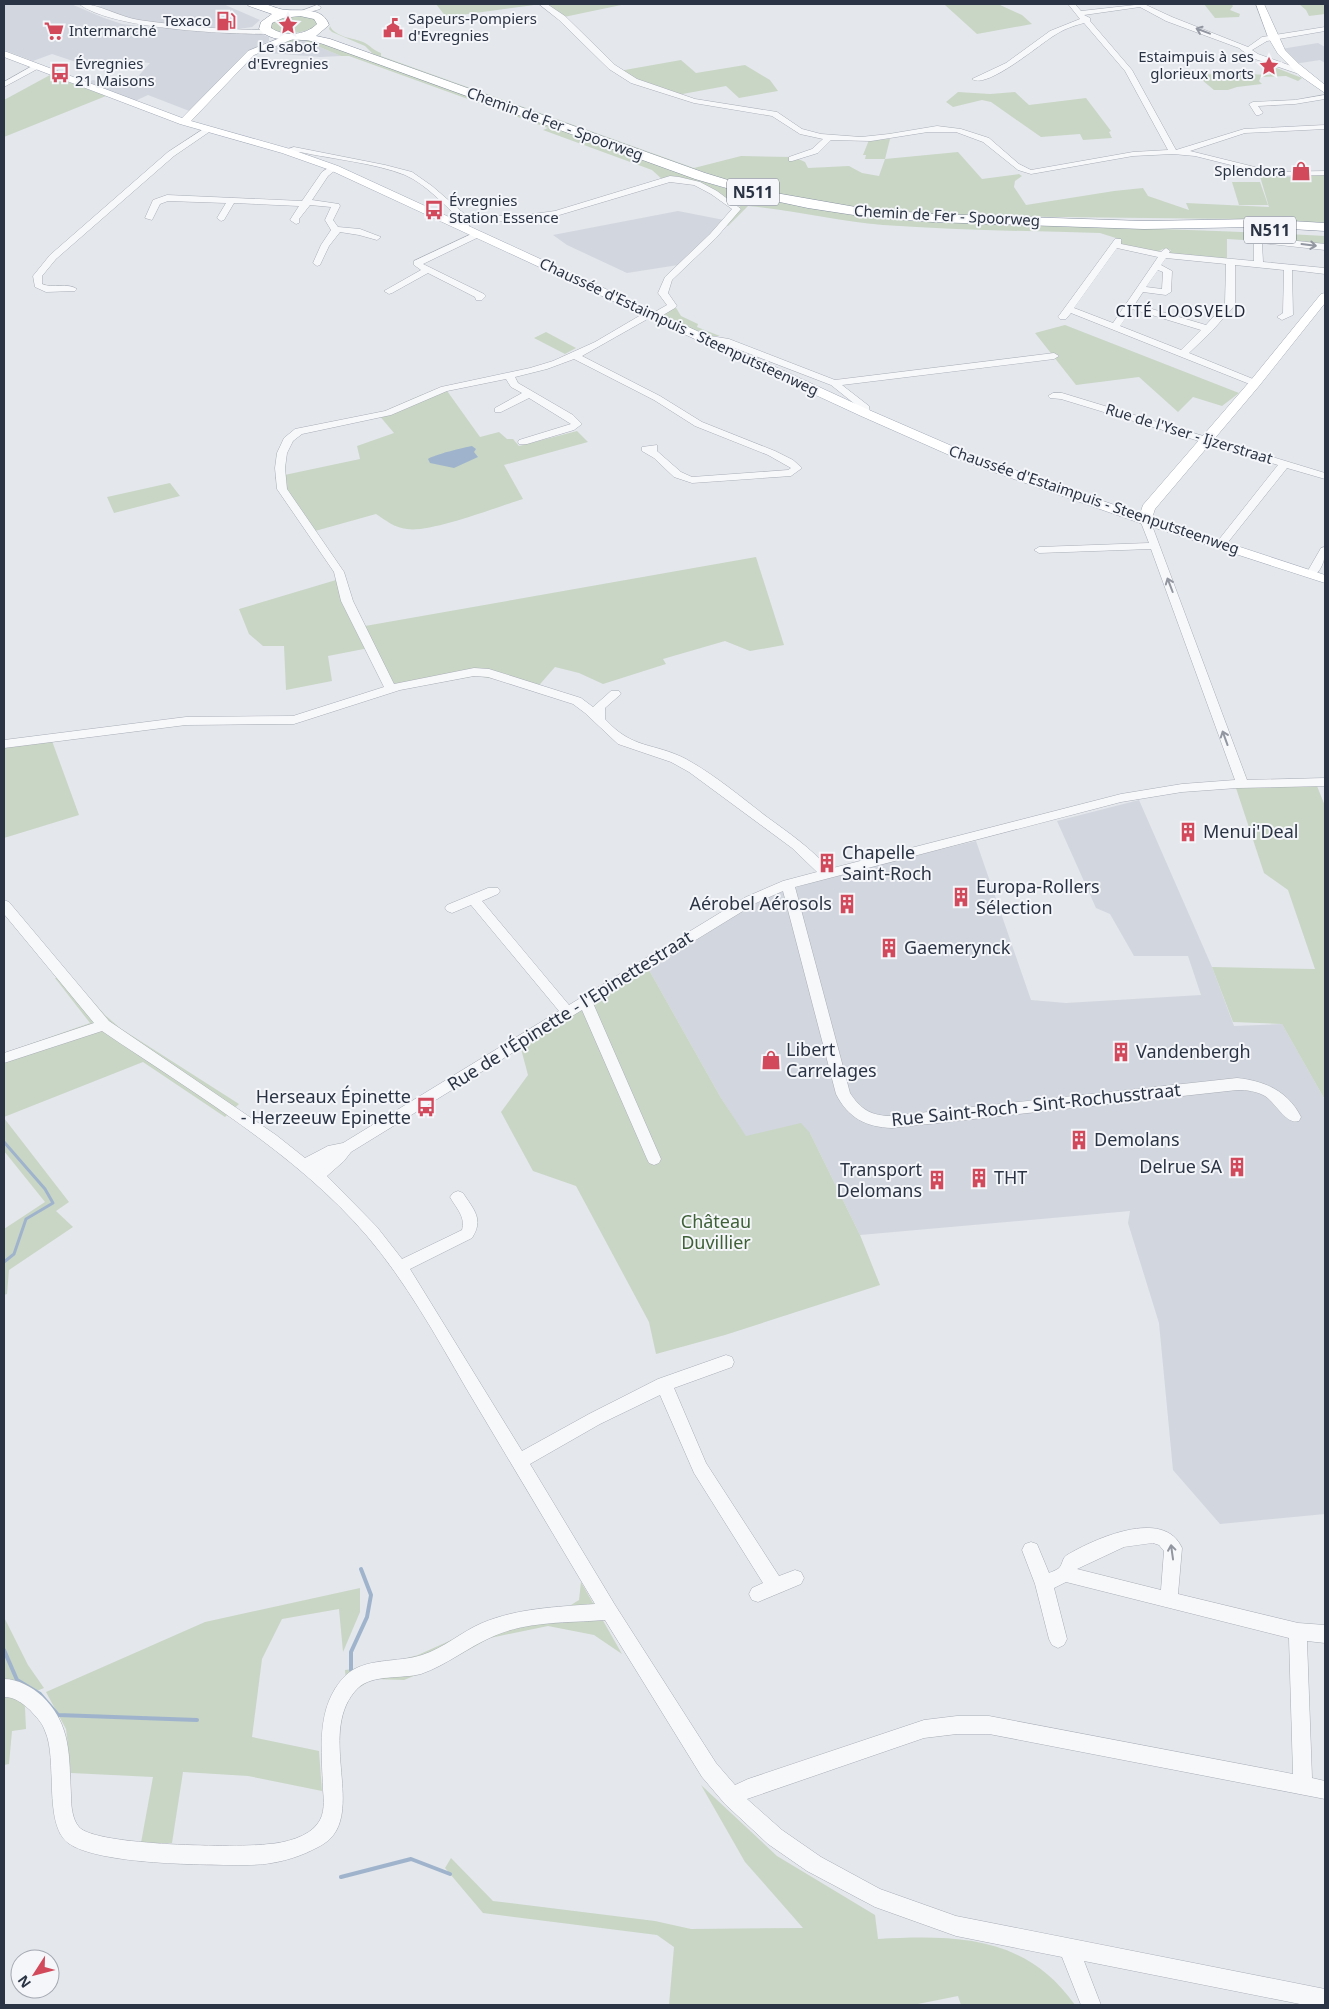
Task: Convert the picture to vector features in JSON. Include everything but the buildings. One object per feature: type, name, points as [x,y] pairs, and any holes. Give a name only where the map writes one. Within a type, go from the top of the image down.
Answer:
[{"type":"highway","name":"Chemin de Fer - Spoorweg","points":[[239,4],[260,14],[269,31],[326,41],[700,176],[778,198],[845,210],[914,217],[1144,225],[1257,223],[1325,227]]},
{"type":"highway","points":[[253,4],[285,14],[317,9],[323,22],[320,28],[296,36]]},
{"type":"highway","points":[[269,31],[285,14]]},
{"type":"highway","name":"Chemin de Fer - Spoorweg","points":[[320,28],[330,36],[359,48],[382,62]]},
{"type":"highway","name":"N511","points":[[1144,225],[1325,233]]},
{"type":"main road","points":[[1260,4],[1269,19],[1273,38],[1291,63],[1325,90]]},
{"type":"main road","points":[[184,122],[251,53],[269,31]]},
{"type":"main road","name":"Chaussée d'Estaimpuis - Steenputsteenweg","points":[[4,54],[184,122],[286,151],[334,168],[466,224],[478,234],[865,413],[970,459],[1145,520],[1325,579]]},
{"type":"main road","points":[[1145,520],[1148,508],[1256,383],[1325,296]]},
{"type":"street","points":[[83,4],[129,21],[233,31],[269,31]]},
{"type":"street","points":[[543,4],[555,12],[607,63],[634,81],[694,101],[774,114],[786,119],[801,131],[831,136],[882,138],[951,128],[968,132],[989,142],[1018,168],[1031,172],[1133,154],[1177,152],[1195,154],[1275,174],[1325,173]]},
{"type":"street","points":[[1071,4],[1128,70],[1177,152]]},
{"type":"street","points":[[1080,13],[1140,4],[1248,50],[1255,56],[1302,73]]},
{"type":"street","points":[[976,78],[1008,65],[1053,32],[1086,20]]},
{"type":"street","points":[[1248,50],[1264,40],[1325,29]]},
{"type":"street","points":[[4,85],[38,67]]},
{"type":"street","points":[[1259,113],[1253,104],[1325,98]]},
{"type":"street","points":[[1279,103],[1285,111]]},
{"type":"street","points":[[1177,152],[1244,131],[1325,127]]},
{"type":"street","points":[[72,289],[46,289],[38,285],[36,276],[53,257],[171,154],[208,130]]},
{"type":"street","points":[[792,159],[815,151],[831,136]]},
{"type":"street","points":[[286,151],[294,149],[310,151],[409,174],[429,188],[466,224],[556,213],[670,179],[683,179],[710,190],[737,209],[713,236],[668,278],[663,289],[672,306],[573,356],[547,366],[443,389],[383,415],[299,430],[292,435],[288,441],[279,468],[278,479],[282,489],[339,572],[347,601],[390,689]]},
{"type":"street","points":[[296,220],[294,220],[325,174],[334,168]]},
{"type":"street","points":[[149,218],[156,202],[167,198],[325,203],[336,206],[329,220],[336,229],[360,232],[377,237]]},
{"type":"street","points":[[221,218],[231,201]]},
{"type":"street","points":[[317,264],[325,245],[336,229]]},
{"type":"street","points":[[478,234],[417,263],[482,296],[479,298]]},
{"type":"street","points":[[1258,265],[1255,240],[1325,247]]},
{"type":"street","points":[[1256,383],[1115,327],[1066,313],[1116,243],[1164,253],[1231,262],[1325,271]]},
{"type":"street","points":[[1115,327],[1164,253]]},
{"type":"street","points":[[1184,354],[1230,305],[1231,262]]},
{"type":"street","points":[[1140,289],[1166,292],[1168,271],[1155,266]]},
{"type":"street","points":[[1282,317],[1288,314],[1288,267]]},
{"type":"street","points":[[389,291],[428,270]]},
{"type":"street","points":[[1130,305],[1208,329]]},
{"type":"street","points":[[704,338],[726,341],[834,383],[866,408],[865,413]]},
{"type":"street","points":[[573,356],[657,398],[668,407],[724,435],[753,445],[796,468],[791,472],[784,473],[692,480],[679,477],[673,473],[652,451]]},
{"type":"street","points":[[834,383],[1054,356]]},
{"type":"street","points":[[508,374],[514,385],[569,416],[577,424],[570,428],[523,442]]},
{"type":"street","points":[[498,410],[528,394]]},
{"type":"street","name":"Rue de l'Yser - Ijzerstraat","points":[[1053,396],[1062,396],[1325,476]]},
{"type":"street","points":[[1221,544],[1285,463]]},
{"type":"street","points":[[1145,520],[1242,783]]},
{"type":"street","points":[[1039,550],[1155,546]]},
{"type":"street","points":[[1311,574],[1325,550]]},
{"type":"street","points":[[4,744],[186,721],[294,720],[390,689],[474,672],[488,673],[577,701],[587,706],[600,718],[612,735],[637,747],[683,763],[730,795],[795,844],[817,863],[825,873]]},
{"type":"street","points":[[600,718],[599,707],[615,694]]},
{"type":"street","name":"Rue de l'Épinette - l'Epinettestraat","points":[[346,1148],[752,900],[788,884],[1121,798],[1182,788],[1242,783],[1325,782]]},
{"type":"street","name":"Rue Saint-Roch - Sint-Rochusstraat","points":[[788,884],[843,1094],[851,1108],[862,1116],[877,1122],[892,1122],[1237,1084],[1267,1089],[1280,1098],[1294,1118]]},
{"type":"street","points":[[452,908],[493,891]]},
{"type":"street","points":[[473,900],[567,1012]]},
{"type":"street","points":[[4,905],[104,1025],[231,1110],[305,1165],[372,1231],[400,1267],[432,1316],[609,1611],[709,1770],[732,1797],[775,1837],[794,1852],[875,1897],[956,1926],[1325,1999]]},
{"type":"street","points":[[584,1001],[654,1160]]},
{"type":"street","points":[[4,1058],[104,1025]]},
{"type":"street","points":[[305,1165],[333,1150],[346,1148]]},
{"type":"street","points":[[317,1176],[339,1157],[346,1148]]},
{"type":"street","points":[[400,1267],[466,1234],[471,1229],[472,1220],[460,1196]]},
{"type":"street","points":[[519,1461],[604,1413],[664,1384],[726,1362]]},
{"type":"street","points":[[664,1384],[700,1468],[775,1586]]},
{"type":"street","points":[[1044,1584],[1065,1574],[1071,1562],[1137,1535],[1146,1534],[1162,1537],[1172,1544],[1174,1553],[1169,1600]]},
{"type":"street","points":[[1032,1550],[1044,1584],[1058,1639]]},
{"type":"street","points":[[1065,1574],[1298,1632],[1325,1634]]},
{"type":"street","points":[[758,1594],[796,1578]]},
{"type":"street","points":[[4,1688],[22,1693],[36,1703],[49,1718],[58,1739],[62,1763],[65,1822],[75,1838],[91,1844],[135,1851],[234,1856],[271,1854],[306,1844],[325,1831],[333,1809],[330,1758],[332,1722],[336,1706],[344,1690],[355,1678],[369,1673],[421,1665],[498,1625],[530,1619],[609,1611]]},
{"type":"street","points":[[1298,1632],[1303,1786]]},
{"type":"street","points":[[732,1797],[748,1788],[924,1729],[957,1725],[989,1725],[1325,1790]]},
{"type":"street","points":[[1070,1948],[1091,2005]]},
{"type":"shaded area","points":[[4,4],[71,4],[122,24],[261,34],[269,37],[269,41],[249,51],[192,112],[148,95],[135,101],[86,83],[93,80],[110,84],[118,81],[134,81],[150,63],[120,60],[106,72],[52,54],[33,61],[4,50]]},
{"type":"shaded area","points":[[105,4],[223,4],[260,20],[252,27],[238,29],[161,23],[133,20],[96,7]]},
{"type":"shaded area","points":[[303,40],[341,56],[320,57],[256,52],[288,41]]},
{"type":"shaded area","points":[[1318,43],[1325,47],[1325,63],[1320,60],[1294,64],[1281,49]]},
{"type":"shaded area","points":[[678,211],[724,220],[678,265],[627,273],[567,245],[553,235]]},
{"type":"shaded area","points":[[1139,800],[1212,967],[1234,1026],[1282,1024],[1325,1100],[1325,1514],[1220,1524],[1173,1470],[1159,1323],[1128,1223],[1130,1211],[860,1235],[810,1133],[746,1137],[721,1098],[649,970],[763,898],[839,874],[976,841],[1031,1000],[1066,1003],[1201,995],[1188,956],[1134,956],[1110,914],[1096,908],[1057,821]]},
{"type":"green space","points":[[436,4],[542,4],[446,17]]},
{"type":"green space","points":[[545,4],[626,4],[564,17]]},
{"type":"green space","points":[[998,4],[1022,15],[1032,24],[977,34],[945,5]]},
{"type":"green space","points":[[1204,4],[1231,4],[1233,6],[1230,10],[1240,14],[1239,17],[1215,18]]},
{"type":"green space","points":[[1299,4],[1325,4],[1325,14],[1309,16],[1306,10]]},
{"type":"green space","points":[[293,15],[312,17],[318,22],[316,27],[299,32],[282,33],[270,30],[271,22]]},
{"type":"green space","points":[[330,26],[332,30],[340,35],[365,43],[381,53],[381,56],[694,168],[741,156],[794,157],[805,162],[808,168],[849,166],[862,173],[879,176],[885,159],[958,152],[982,179],[1019,174],[1022,176],[1015,181],[1014,187],[1026,205],[1143,188],[1148,196],[1189,210],[1186,203],[1269,207],[1259,173],[1287,177],[1325,175],[1325,223],[1236,219],[924,214],[856,208],[775,194],[731,182],[373,54],[365,46],[332,32],[329,29]]},
{"type":"green space","points":[[295,39],[313,40],[699,180],[786,203],[873,216],[960,223],[1325,236],[1325,245],[1227,239],[1227,260],[1171,254],[1169,253],[1171,250],[1163,249],[1157,252],[1122,244],[1120,243],[1122,240],[1100,233],[883,225],[748,206],[728,226],[723,225],[741,205],[734,205],[686,179],[663,180],[652,170],[543,130],[548,128],[349,56],[341,56],[303,40],[276,44],[279,41]]},
{"type":"green space","points":[[681,60],[696,73],[745,65],[770,80],[778,91],[739,98],[726,86],[677,95],[619,71]]},
{"type":"green space","points":[[1274,67],[1302,78],[1298,81],[1286,76],[1261,77],[1259,81],[1262,84],[1228,90],[1214,90],[1202,80],[1191,77],[1241,70],[1247,74],[1270,75],[1265,68]]},
{"type":"green space","points":[[50,75],[106,96],[4,137],[4,100]]},
{"type":"green space","points":[[958,92],[990,94],[1015,92],[1029,105],[1086,98],[1111,131],[1109,132],[1112,138],[1083,140],[1080,134],[1041,137],[991,102],[982,100],[953,107],[946,102]]},
{"type":"green space","points":[[890,139],[885,159],[865,159],[866,155],[863,155],[869,140]]},
{"type":"green space","points":[[1232,182],[1260,182],[1268,205],[1239,205]]},
{"type":"green space","points":[[675,306],[681,316],[698,324],[697,327],[720,336],[704,336],[663,316]]},
{"type":"green space","points":[[1065,325],[1239,393],[1222,406],[1193,397],[1178,412],[1139,377],[1076,385],[1035,333]]},
{"type":"green space","points":[[546,332],[576,348],[565,354],[534,338]]},
{"type":"green space","points":[[445,388],[480,437],[499,432],[507,439],[513,439],[519,446],[577,431],[588,442],[504,465],[523,499],[481,513],[418,529],[398,527],[376,514],[308,533],[281,495],[275,477],[360,459],[357,446],[394,433],[378,414],[421,395]]},
{"type":"green space","points":[[170,483],[180,496],[114,513],[107,497]]},
{"type":"green space","points":[[756,557],[784,645],[750,651],[725,641],[663,659],[666,664],[603,684],[579,673],[555,667],[534,691],[495,679],[476,676],[426,685],[395,684],[390,680],[374,647],[328,656],[332,681],[286,690],[284,646],[263,646],[249,634],[239,609],[336,580],[352,601],[365,626]]},
{"type":"green space","points":[[52,741],[79,815],[4,838],[4,747]]},
{"type":"green space","points":[[1317,786],[1325,806],[1325,1100],[1282,1024],[1233,1022],[1212,967],[1315,969],[1288,890],[1264,873],[1236,788]]},
{"type":"green space","name":"Château Duvillier","points":[[649,970],[721,1098],[746,1136],[801,1123],[810,1133],[860,1235],[880,1285],[725,1335],[656,1354],[649,1322],[576,1186],[533,1171],[501,1112],[528,1075],[520,1045]]},
{"type":"green space","points":[[68,973],[105,1015],[120,1028],[239,1104],[225,1117],[143,1062],[4,1117],[4,1053],[90,1023],[55,978]]},
{"type":"green space","points":[[4,1118],[69,1202],[56,1211],[73,1227],[9,1270],[7,1294],[4,1295],[4,1229],[45,1202],[4,1151]]},
{"type":"green space","points":[[581,1582],[622,1654],[594,1635],[548,1626],[490,1638],[441,1665],[404,1680],[373,1679],[347,1695],[345,1670],[381,1665],[418,1655],[469,1632],[563,1610],[579,1600]]},
{"type":"green space","points":[[360,1588],[360,1612],[343,1652],[339,1609],[282,1619],[262,1659],[252,1737],[319,1751],[322,1791],[248,1776],[183,1772],[172,1843],[141,1843],[153,1777],[71,1773],[66,1729],[46,1692],[205,1622]]},
{"type":"green space","points":[[4,1617],[28,1665],[44,1688],[34,1692],[24,1688],[26,1729],[12,1731],[9,1764],[4,1765]]},
{"type":"green space","points":[[701,1785],[777,1856],[875,1915],[878,1939],[935,1938],[962,1940],[987,1944],[1012,1952],[1035,1965],[1056,1982],[1075,2005],[961,2005],[958,1996],[913,2005],[669,2005],[674,1947],[657,1935],[483,1913],[445,1868],[451,1858],[493,1901],[655,1921],[691,1929],[803,1928],[745,1862]]},
{"type":"water","points":[[472,446],[476,449],[474,452],[478,457],[454,468],[430,463],[428,459],[442,453]]},
{"type":"waterway","points":[[4,1142],[45,1189],[53,1203],[26,1219],[14,1254],[4,1262]]},
{"type":"waterway","points":[[351,1670],[351,1652],[367,1617],[371,1595],[361,1569]]},
{"type":"waterway","points":[[4,1650],[17,1680],[40,1694],[58,1715],[197,1720]]},
{"type":"waterway","points":[[341,1877],[411,1859],[450,1874]]},
{"type":"place","name":"Texaco","points":[[226,21]]},
{"type":"place","name":"Le sabot d'Evregnies","points":[[288,25]]},
{"type":"place","name":"Sapeurs-Pompiers d'Evregnies","points":[[393,28]]},
{"type":"place","name":"Intermarché","points":[[54,31]]},
{"type":"place","name":"Estaimpuis à ses glorieux morts","points":[[1269,66]]},
{"type":"place","name":"Évregnies 21 Maisons","points":[[60,73]]},
{"type":"place","name":"Splendora","points":[[1301,171]]},
{"type":"place","name":"Évregnies Station Essence","points":[[434,210]]},
{"type":"place","name":"Menui'Deal","points":[[1188,832]]},
{"type":"place","name":"Chapelle Saint-Roch","points":[[827,863]]},
{"type":"place","name":"Europa-Rollers Sélection","points":[[961,897]]},
{"type":"place","name":"Aérobel Aérosols","points":[[847,904]]},
{"type":"place","name":"Gaemerynck","points":[[889,948]]},
{"type":"place","name":"Vandenbergh","points":[[1121,1052]]},
{"type":"place","name":"Libert Carrelages","points":[[771,1060]]},
{"type":"place","name":"Herseaux Épinette - Herzeeuw Epinette","points":[[426,1107]]},
{"type":"place","name":"Demolans","points":[[1079,1140]]},
{"type":"place","name":"Delrue SA","points":[[1237,1167]]},
{"type":"place","name":"THT","points":[[979,1178]]},
{"type":"place","name":"Transport Delomans","points":[[937,1180]]},
{"type":"district","name":"CITÉ LOOSVELD","points":[[1181,311]]}]
